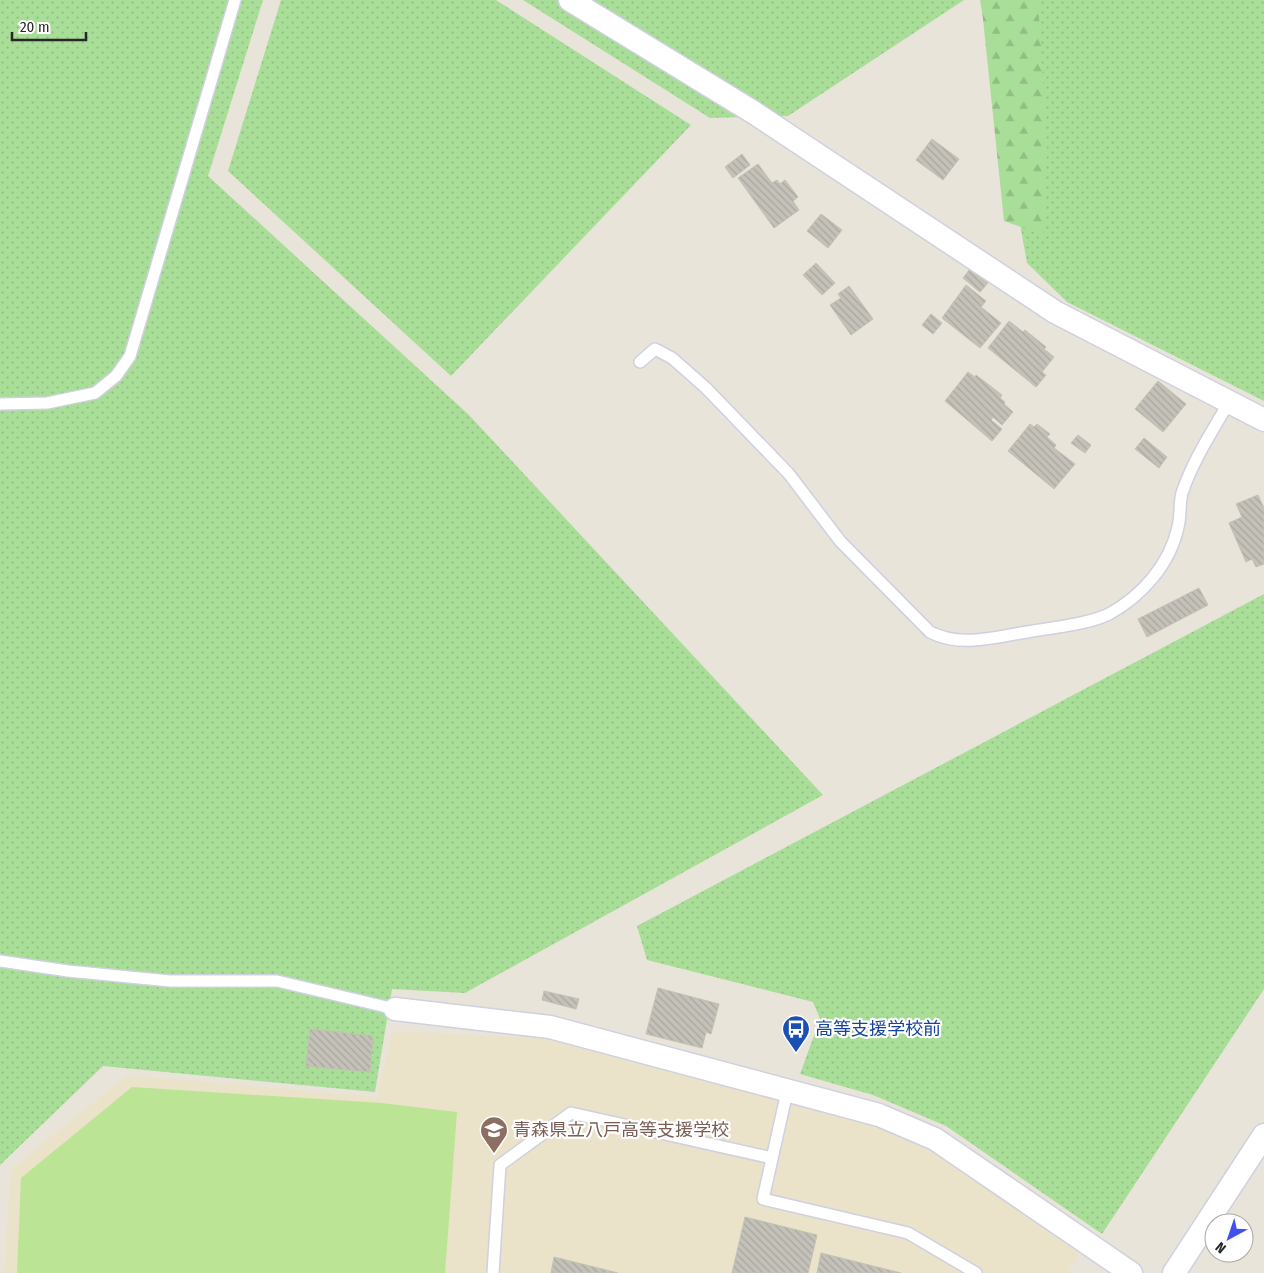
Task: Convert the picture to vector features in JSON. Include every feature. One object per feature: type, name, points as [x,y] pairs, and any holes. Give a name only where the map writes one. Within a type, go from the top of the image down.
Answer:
[{"type":"street","points":[[570,0],[752,112],[1055,312],[1264,420]]},
{"type":"street","points":[[395,1009],[550,1027],[787,1092],[879,1115],[935,1139],[1131,1273]]},
{"type":"street","points":[[1174,1273],[1264,1135]]},
{"type":"lane","points":[[0,404],[47,403],[95,393],[116,376],[130,356],[234,0]]},
{"type":"lane","points":[[640,362],[655,350],[672,358],[706,388],[789,474],[840,540],[930,632],[946,640],[970,641],[1062,627],[1108,614],[1130,599],[1155,576],[1168,556],[1178,528],[1182,495],[1195,460],[1229,402]]},
{"type":"lane","points":[[0,961],[68,971],[170,981],[277,981],[395,1009]]},
{"type":"lane","points":[[787,1092],[763,1199],[908,1233],[976,1273]]},
{"type":"lane","points":[[493,1273],[500,1165],[571,1113],[772,1158]]},
{"type":"shaded area","name":"青森県立八戸高等支援学校","points":[[392,1031],[545,1038],[787,1092],[879,1115],[1086,1242],[1067,1273],[4,1273],[11,1169],[127,1075],[377,1097]]},
{"type":"green space","points":[[0,0],[263,0],[208,176],[469,415],[823,795],[465,993],[392,989],[375,1092],[103,1066],[0,1165]]},
{"type":"green space","points":[[281,0],[496,0],[691,125],[451,376],[228,171]]},
{"type":"green space","points":[[523,0],[964,0],[788,116],[710,118]]},
{"type":"green space","points":[[980,0],[1264,0],[1264,401],[1067,302],[1027,263]]},
{"type":"green space","points":[[981,0],[1038,0],[1047,148],[1043,235],[1004,221]]},
{"type":"green space","points":[[1264,594],[1264,989],[1102,1234],[946,1126],[873,1095],[800,1074],[820,1019],[813,1002],[647,960],[637,926]]},
{"type":"green space","points":[[132,1087],[382,1103],[457,1112],[445,1273],[17,1273],[21,1178]]},
{"type":"building","points":[[932,139],[959,159],[943,180],[916,160]]},
{"type":"building","points":[[742,154],[750,165],[733,178],[725,167]]},
{"type":"building","points":[[758,164],[772,183],[777,180],[780,184],[785,180],[798,197],[793,201],[799,210],[774,228],[738,178]]},
{"type":"building","points":[[821,214],[842,230],[828,248],[807,231]]},
{"type":"building","points":[[816,263],[835,283],[822,295],[803,275]]},
{"type":"building","points":[[970,269],[988,283],[980,292],[963,278]]},
{"type":"building","points":[[966,285],[986,301],[981,307],[1001,323],[980,348],[942,318]]},
{"type":"building","points":[[849,286],[873,319],[851,335],[830,305],[841,298],[838,294]]},
{"type":"building","points":[[931,314],[942,323],[933,334],[922,325]]},
{"type":"building","points":[[1009,321],[1023,332],[1025,330],[1046,347],[1044,349],[1054,357],[1042,372],[1046,375],[1036,387],[988,348]]},
{"type":"building","points":[[968,372],[975,377],[976,375],[1002,395],[1000,398],[1013,412],[1002,425],[993,417],[991,420],[1002,429],[992,441],[945,401]]},
{"type":"building","points":[[1158,381],[1186,404],[1163,432],[1135,409]]},
{"type":"building","points":[[1030,424],[1034,427],[1037,424],[1050,434],[1047,437],[1056,445],[1054,448],[1075,464],[1054,489],[1008,451]]},
{"type":"building","points":[[1078,435],[1091,445],[1085,453],[1071,443]]},
{"type":"building","points":[[1144,438],[1167,457],[1159,468],[1135,449]]},
{"type":"building","points":[[1258,495],[1264,508],[1264,564],[1256,567],[1252,559],[1246,562],[1229,523],[1242,517],[1236,504]]},
{"type":"building","points":[[1199,588],[1208,605],[1147,637],[1138,619]]},
{"type":"building","points":[[658,988],[719,1004],[711,1034],[706,1032],[702,1048],[646,1034]]},
{"type":"building","points":[[544,991],[579,999],[576,1009],[542,1000]]},
{"type":"building","points":[[310,1029],[373,1036],[370,1072],[306,1066]]},
{"type":"building","points":[[745,1217],[817,1235],[808,1273],[732,1273]]},
{"type":"building","points":[[821,1253],[901,1273],[817,1273]]},
{"type":"building","points":[[554,1257],[618,1273],[551,1273]]},
{"type":"place","name":"高等支援学校前","points":[[796,1053]]},
{"type":"place","name":"青森県立八戸高等支援学校","points":[[494,1154]]}]
